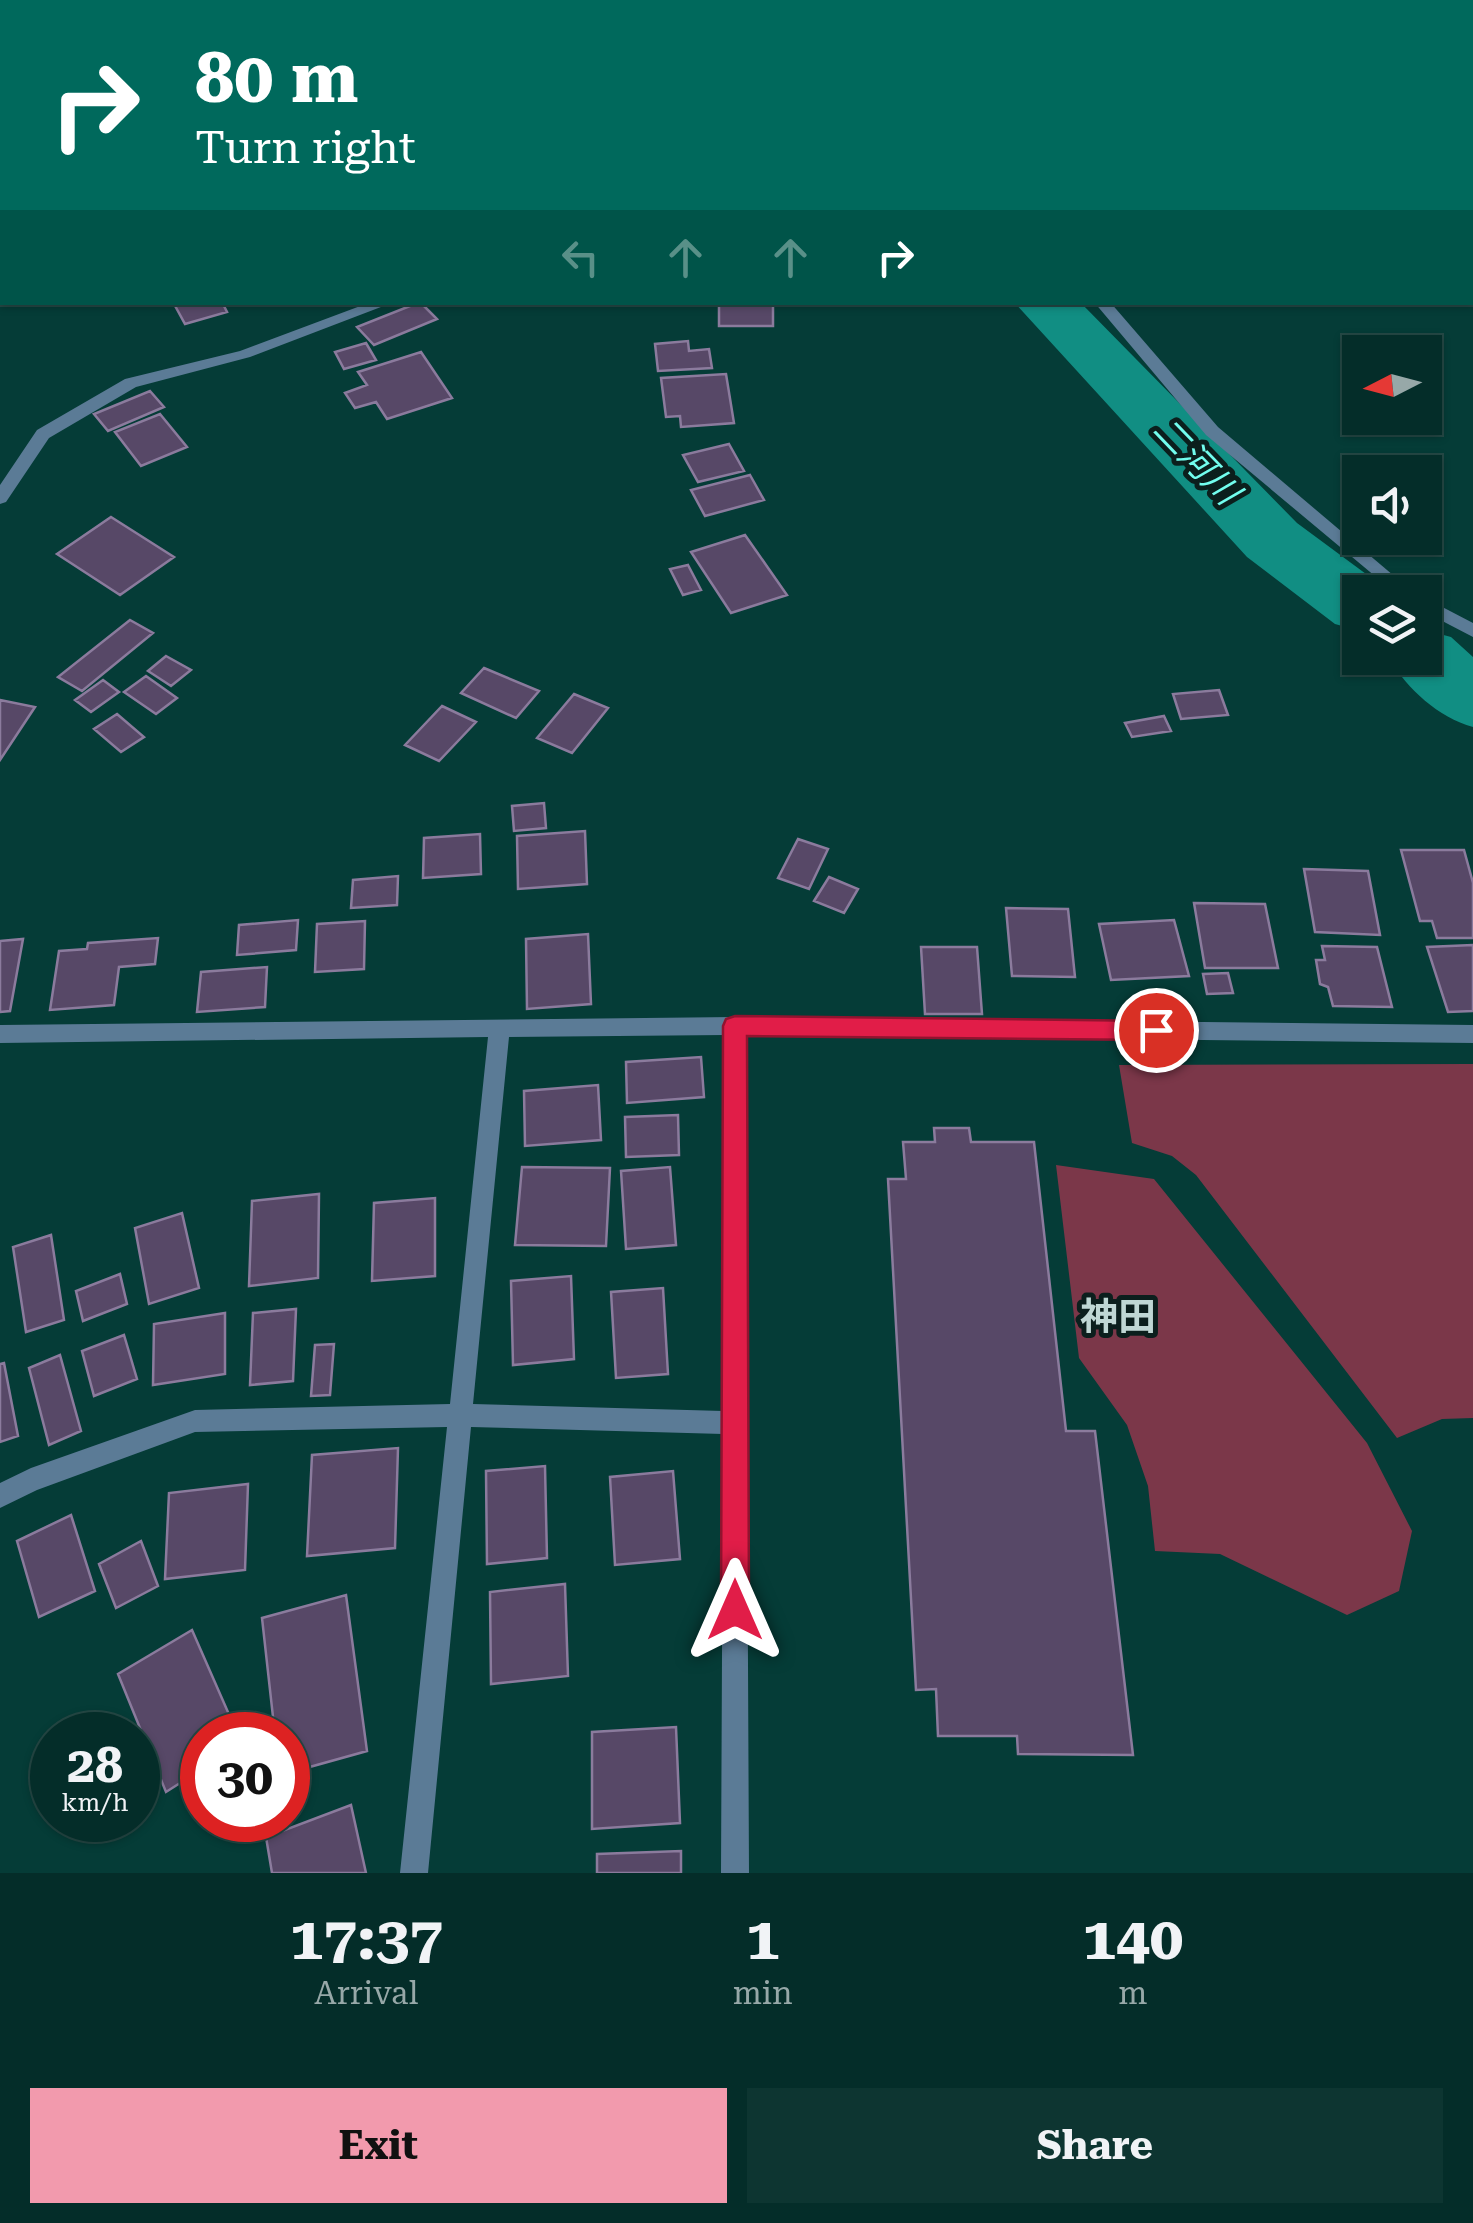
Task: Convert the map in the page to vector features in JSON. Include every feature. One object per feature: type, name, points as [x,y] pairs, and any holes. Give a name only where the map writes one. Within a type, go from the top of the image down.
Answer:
[{"type":"street","points":[[0,498],[43,434],[131,383],[245,354],[378,305]]},
{"type":"street","points":[[1105,305],[1212,431],[1386,575]]},
{"type":"street","points":[[1442,613],[1473,630]]},
{"type":"street","points":[[735,1026],[735,1873]]},
{"type":"street","points":[[0,1034],[735,1026],[1473,1034]]},
{"type":"street","points":[[414,1873],[499,1031]]},
{"type":"street","points":[[0,1496],[32,1480],[195,1421],[459,1416],[735,1422]]},
{"type":"shaded area","points":[[1473,1064],[1473,1418],[1442,1419],[1397,1438],[1196,1175],[1172,1156],[1132,1143],[1119,1065]]},
{"type":"shaded area","points":[[1056,1165],[1154,1179],[1367,1443],[1412,1531],[1399,1591],[1347,1615],[1220,1554],[1155,1551],[1148,1486],[1127,1425],[1079,1358]]},
{"type":"building","points":[[175,305],[224,305],[227,312],[185,324]]},
{"type":"building","points":[[412,305],[423,305],[437,319],[374,345],[357,327]]},
{"type":"building","points":[[719,305],[773,305],[773,326],[719,326]]},
{"type":"building","points":[[688,341],[689,351],[709,349],[712,368],[658,371],[655,344]]},
{"type":"building","points":[[366,343],[376,360],[344,369],[335,352]]},
{"type":"building","points":[[421,352],[452,398],[387,419],[376,402],[355,408],[345,393],[367,385],[358,372]]},
{"type":"building","points":[[726,374],[734,423],[681,427],[680,416],[666,417],[661,378]]},
{"type":"building","points":[[150,391],[164,407],[108,431],[94,414]]},
{"type":"building","points":[[160,414],[187,447],[141,466],[115,432]]},
{"type":"building","points":[[729,444],[744,471],[698,482],[683,455]]},
{"type":"building","points":[[750,475],[764,500],[705,516],[691,490]]},
{"type":"building","points":[[111,517],[174,557],[120,595],[57,554]]},
{"type":"building","points":[[745,535],[787,595],[731,613],[691,552]]},
{"type":"building","points":[[688,565],[701,590],[683,595],[670,569]]},
{"type":"building","points":[[130,620],[153,633],[82,691],[58,677]]},
{"type":"building","points":[[166,656],[191,670],[171,686],[148,671]]},
{"type":"building","points":[[484,668],[539,691],[516,718],[461,693]]},
{"type":"building","points":[[146,676],[177,698],[156,714],[124,692]]},
{"type":"building","points":[[103,680],[119,692],[91,712],[75,700]]},
{"type":"building","points":[[1219,690],[1228,715],[1181,719],[1173,694]]},
{"type":"building","points":[[574,694],[608,708],[572,753],[537,738]]},
{"type":"building","points":[[0,700],[35,707],[0,760]]},
{"type":"building","points":[[442,706],[476,722],[439,761],[405,745]]},
{"type":"building","points":[[117,714],[144,737],[121,752],[94,729]]},
{"type":"building","points":[[1164,716],[1171,731],[1132,737],[1125,723]]},
{"type":"building","points":[[544,803],[546,828],[514,831],[512,806]]},
{"type":"building","points":[[585,831],[587,884],[518,889],[517,836]]},
{"type":"building","points":[[480,834],[481,874],[423,878],[424,838]]},
{"type":"building","points":[[798,839],[828,849],[809,889],[778,878]]},
{"type":"building","points":[[1401,850],[1464,850],[1473,883],[1473,938],[1437,938],[1432,921],[1420,921]]},
{"type":"building","points":[[1304,869],[1368,871],[1380,935],[1315,932]]},
{"type":"building","points":[[398,876],[397,905],[351,908],[353,880]]},
{"type":"building","points":[[829,877],[858,889],[844,913],[814,901]]},
{"type":"building","points":[[1194,903],[1265,904],[1278,968],[1205,968]]},
{"type":"building","points":[[1006,908],[1068,909],[1075,977],[1012,976]]},
{"type":"building","points":[[298,920],[296,950],[237,955],[239,925]]},
{"type":"building","points":[[1174,920],[1189,976],[1111,980],[1099,924]]},
{"type":"building","points":[[365,921],[364,969],[315,972],[317,924]]},
{"type":"building","points":[[588,934],[591,1004],[527,1009],[526,939]]},
{"type":"building","points":[[158,938],[155,964],[119,967],[114,1005],[50,1010],[59,951],[87,949],[88,943]]},
{"type":"building","points":[[23,939],[10,1011],[0,1012],[0,941]]},
{"type":"building","points":[[1473,945],[1473,1011],[1448,1012],[1427,947]]},
{"type":"building","points":[[1322,946],[1377,947],[1392,1007],[1333,1006],[1328,987],[1320,984],[1316,960],[1325,960]]},
{"type":"building","points":[[921,947],[977,947],[982,1014],[925,1014]]},
{"type":"building","points":[[267,967],[265,1007],[197,1012],[201,972]]},
{"type":"building","points":[[1228,973],[1233,993],[1207,994],[1203,974]]},
{"type":"building","points":[[701,1057],[704,1097],[627,1103],[626,1062]]},
{"type":"building","points":[[598,1085],[601,1140],[525,1146],[524,1091]]},
{"type":"building","points":[[678,1115],[679,1155],[626,1157],[625,1117]]},
{"type":"building","points":[[934,1128],[969,1128],[971,1142],[1034,1142],[1066,1431],[1095,1431],[1133,1755],[1018,1754],[1017,1736],[938,1736],[936,1689],[916,1690],[888,1179],[906,1179],[903,1142],[935,1142]]},
{"type":"building","points":[[522,1167],[610,1168],[606,1246],[515,1245]]},
{"type":"building","points":[[670,1167],[676,1245],[626,1249],[621,1171]]},
{"type":"building","points":[[319,1194],[318,1278],[249,1286],[252,1201]]},
{"type":"building","points":[[435,1198],[435,1276],[372,1281],[374,1203]]},
{"type":"building","points":[[182,1213],[199,1288],[149,1304],[135,1228]]},
{"type":"building","points":[[51,1235],[64,1320],[26,1332],[13,1247]]},
{"type":"building","points":[[120,1274],[127,1304],[83,1321],[76,1291]]},
{"type":"building","points":[[571,1276],[574,1359],[513,1365],[511,1281]]},
{"type":"building","points":[[663,1288],[668,1374],[616,1378],[611,1292]]},
{"type":"building","points":[[296,1309],[293,1381],[250,1385],[253,1313]]},
{"type":"building","points":[[225,1313],[225,1374],[153,1385],[154,1324]]},
{"type":"building","points":[[124,1335],[137,1379],[94,1396],[82,1351]]},
{"type":"building","points":[[334,1344],[330,1395],[311,1396],[315,1345]]},
{"type":"building","points":[[60,1355],[81,1431],[49,1445],[29,1368]]},
{"type":"building","points":[[4,1363],[18,1436],[0,1442],[0,1364]]},
{"type":"building","points":[[398,1448],[395,1548],[307,1556],[312,1455]]},
{"type":"building","points":[[545,1466],[547,1558],[487,1564],[486,1471]]},
{"type":"building","points":[[673,1471],[680,1559],[615,1565],[610,1477]]},
{"type":"building","points":[[248,1484],[245,1570],[165,1579],[169,1493]]},
{"type":"building","points":[[71,1515],[95,1591],[39,1617],[17,1541]]},
{"type":"building","points":[[141,1541],[158,1586],[116,1608],[99,1564]]},
{"type":"building","points":[[565,1584],[568,1676],[491,1684],[490,1592]]},
{"type":"building","points":[[346,1595],[367,1751],[310,1767],[310,1712],[272,1712],[262,1618]]},
{"type":"building","points":[[192,1630],[228,1712],[180,1712],[180,1783],[166,1792],[160,1777],[160,1712],[133,1712],[118,1674]]},
{"type":"building","points":[[676,1727],[680,1823],[592,1829],[592,1732]]},
{"type":"building","points":[[351,1805],[366,1873],[272,1873],[267,1842],[310,1842],[310,1820]]},
{"type":"building","points":[[681,1851],[681,1873],[597,1873],[597,1854]]},
{"type":"waterway","name":"二河川","points":[[1048,305],[1272,540],[1342,592]]},
{"type":"waterway","name":"二河川","points":[[1442,672],[1473,700]]},
{"type":"district","name":"神田","points":[[1118,1317]]},
{"type":"route","points":[[735,1610],[735,1026],[1156,1030]]}]
